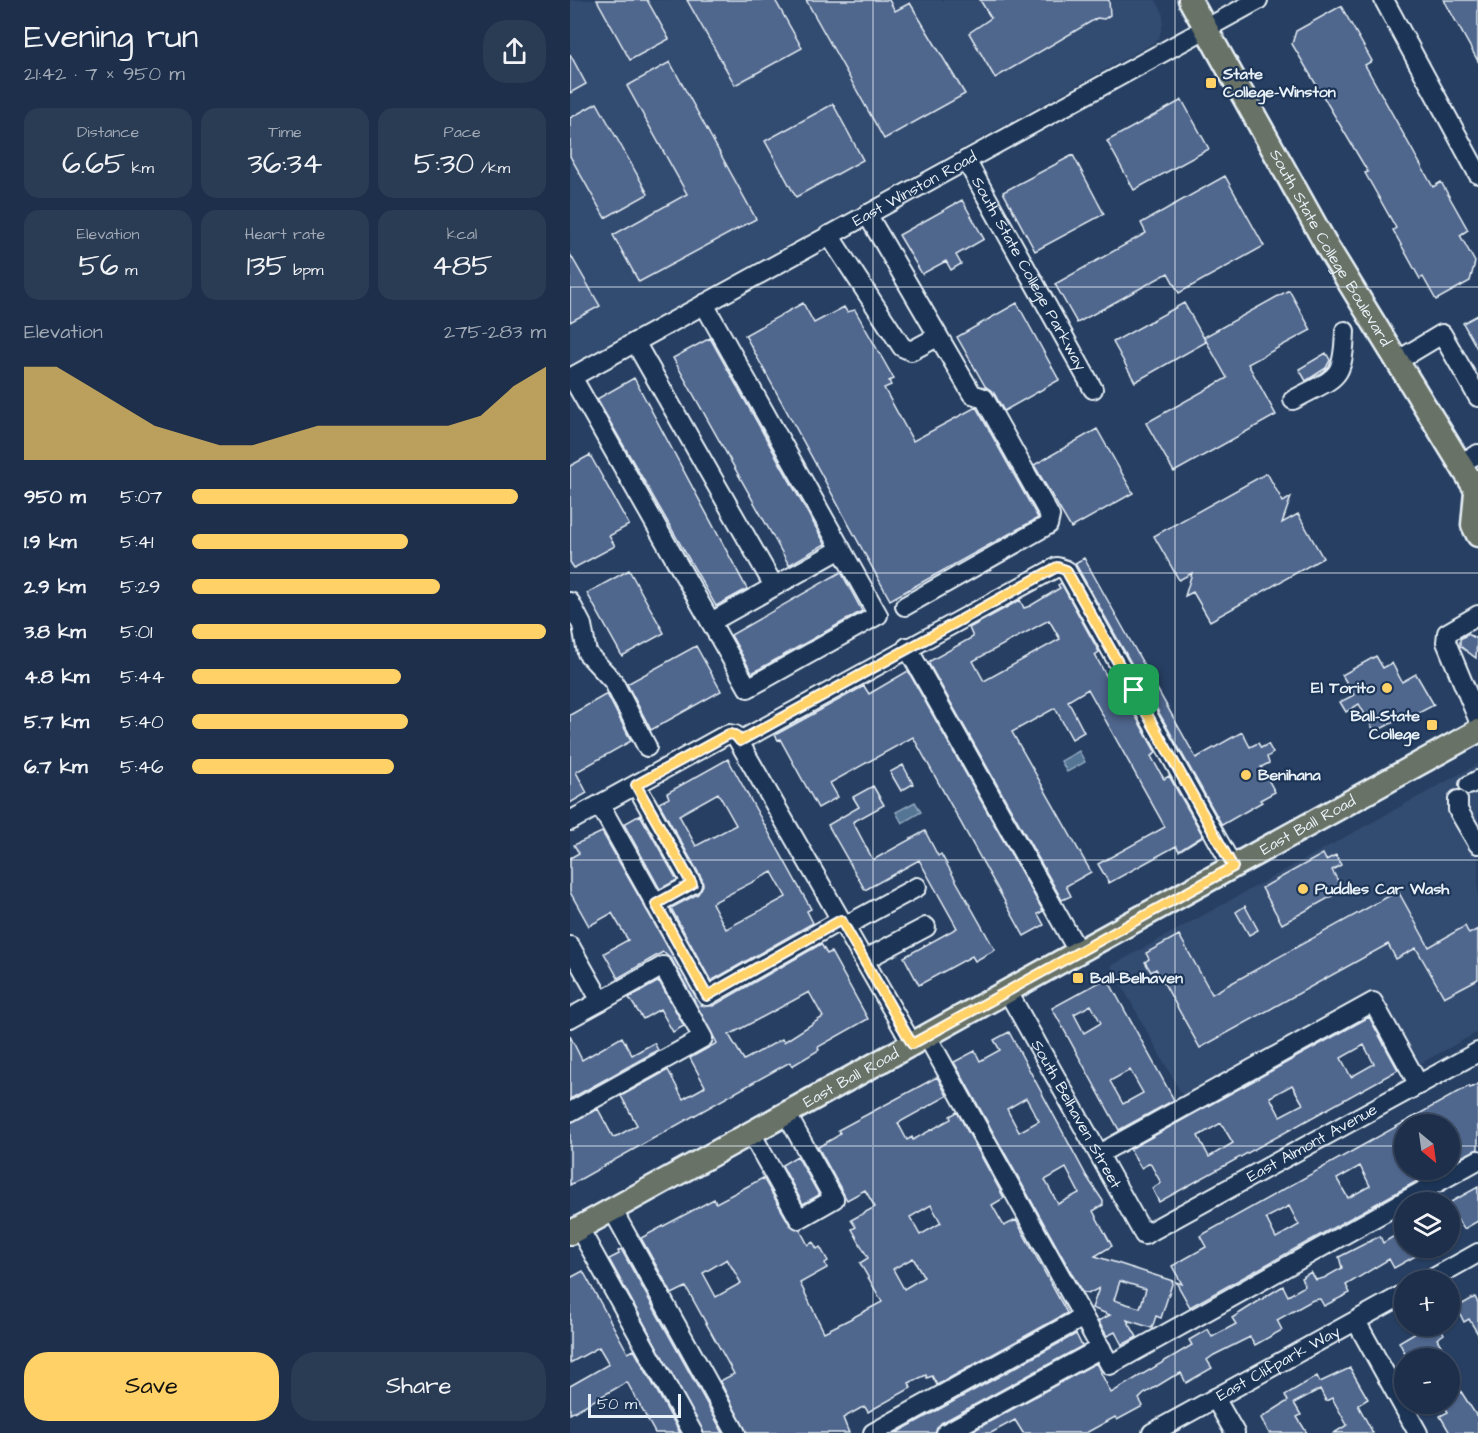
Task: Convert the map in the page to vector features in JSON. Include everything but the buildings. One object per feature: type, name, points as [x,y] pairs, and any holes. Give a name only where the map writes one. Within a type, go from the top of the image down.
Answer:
[{"type":"main road","name":"South State College Boulevard","points":[[1190,0],[1328,248],[1397,361],[1469,459],[1477,492],[1473,525],[1478,535]]},
{"type":"main road","name":"East Ball Road","points":[[574,1230],[1478,731]]},
{"type":"street","name":"East Winston Road","points":[[571,378],[1258,0]]},
{"type":"street","points":[[1384,0],[1478,174]]},
{"type":"street","name":"South State College Parkway","points":[[966,160],[1093,388]]},
{"type":"street","points":[[867,214],[972,394],[984,398],[996,416],[1050,516],[1048,525],[905,606]]},
{"type":"street","points":[[829,235],[902,348],[911,351],[937,337]]},
{"type":"street","points":[[571,378],[748,688],[858,627],[878,615],[704,304]]},
{"type":"street","points":[[1293,400],[1337,375],[1344,361],[1345,331]]},
{"type":"street","points":[[1397,361],[1442,334],[1478,397]]},
{"type":"street","points":[[635,342],[774,586]]},
{"type":"street","points":[[711,622],[841,549]]},
{"type":"street","points":[[570,821],[1057,567],[1066,570],[1233,867]]},
{"type":"street","points":[[570,602],[582,625],[587,653],[613,681],[647,747]]},
{"type":"street","points":[[1478,616],[1447,633],[1446,642],[1478,719]]},
{"type":"street","points":[[907,647],[1079,953]]},
{"type":"street","points":[[731,739],[864,960],[920,1040],[1110,1365],[1478,1160]]},
{"type":"street","points":[[636,785],[692,884],[656,904]]},
{"type":"street","points":[[1458,801],[1458,810],[1478,844]]},
{"type":"street","points":[[600,805],[707,996],[843,923],[917,887]]},
{"type":"street","points":[[864,960],[926,927]]},
{"type":"street","points":[[570,946],[601,1001]]},
{"type":"street","points":[[570,1018],[663,966],[703,1038],[570,1113]]},
{"type":"street","name":"South Belhaven Street","points":[[1008,992],[1144,1235]]},
{"type":"street","points":[[1099,1154],[1373,1002],[1419,1085]]},
{"type":"street","name":"East Almont Avenue","points":[[1144,1235],[1478,1052]]},
{"type":"street","points":[[751,1133],[799,1219],[834,1199],[786,1113]]},
{"type":"street","points":[[612,1209],[736,1433]]},
{"type":"street","points":[[574,1230],[693,1433]]},
{"type":"street","points":[[1448,1270],[1478,1253]]},
{"type":"street","name":"East Clifpark Way","points":[[1152,1433],[1394,1300]]},
{"type":"street","points":[[873,1433],[1083,1317]]},
{"type":"street","points":[[1356,1321],[1418,1433]]},
{"type":"street","points":[[946,1433],[1101,1348]]},
{"type":"street","points":[[1215,1398],[1235,1433]]},
{"type":"shaded area","points":[[570,0],[1156,0],[1163,13],[1163,24],[1159,38],[1150,45],[570,365]]},
{"type":"shaded area","points":[[1079,751],[1085,762],[1067,772],[1061,761]]},
{"type":"shaded area","points":[[1478,764],[1478,1032],[1416,1066],[1377,995],[1191,1097],[1182,1095],[1111,966]]},
{"type":"shaded area","points":[[915,802],[921,812],[902,823],[896,812]]},
{"type":"place","name":"State College-Winston","points":[[1211,83]]},
{"type":"place","name":"El Torito","points":[[1387,688]]},
{"type":"place","name":"Ball-State College","points":[[1432,725]]},
{"type":"place","name":"Benihana","points":[[1246,775]]},
{"type":"place","name":"Puddles Car Wash","points":[[1303,889]]},
{"type":"place","name":"Ball-Belhaven","points":[[1078,978]]},
{"type":"route","points":[[1057,567],[1066,570],[1134,690],[1233,867],[912,1044],[841,920],[707,996],[656,904],[692,884],[636,785],[729,734],[735,735],[740,741],[907,647],[1057,567]]}]
